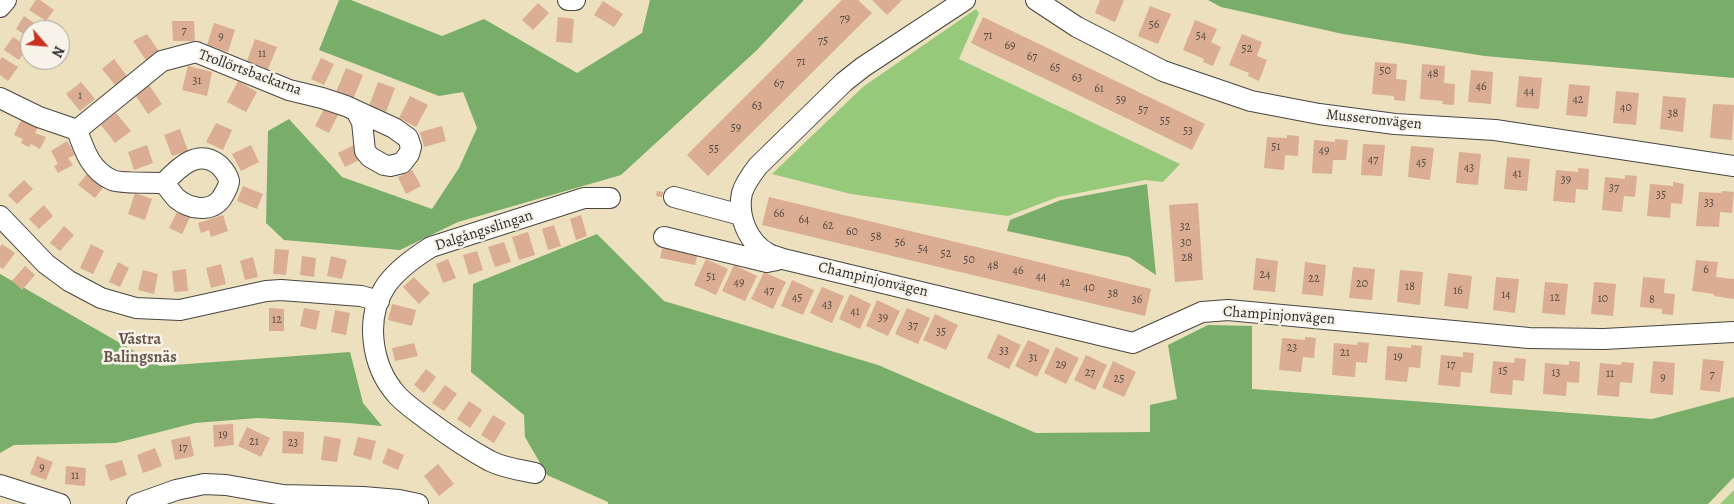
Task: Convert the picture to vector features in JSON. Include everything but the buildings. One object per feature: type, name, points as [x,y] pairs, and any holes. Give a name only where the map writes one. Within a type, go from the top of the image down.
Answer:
[{"type":"street","points":[[0,7],[6,0]]},
{"type":"street","points":[[568,0],[575,0]]},
{"type":"street","points":[[674,198],[741,215],[741,202],[748,179],[758,166],[825,101],[863,67],[965,0]]},
{"type":"street","name":"Musseronvägen","points":[[1036,0],[1077,27],[1163,71],[1251,101],[1319,114],[1395,124],[1495,130],[1734,166]]},
{"type":"street","name":"Trollörtsbackarna","points":[[77,130],[162,61],[196,52],[289,90],[322,98],[356,111]]},
{"type":"street","points":[[0,98],[39,117],[77,130],[94,168],[113,181],[164,183]]},
{"type":"street","name":"Dalgångsslingan","points":[[535,473],[502,466],[490,461],[446,433],[397,395],[384,376],[376,358],[373,332],[379,301],[387,284],[411,260],[431,247],[584,198],[610,198]]},
{"type":"street","name":"Champinjonvägen","points":[[741,215],[750,236],[758,246],[768,254],[783,259],[1133,343],[1202,312],[1228,310],[1529,338],[1604,339],[1734,332]]},
{"type":"street","points":[[0,216],[46,264],[69,281],[101,298],[136,308],[180,310],[266,290],[361,296],[379,301]]},
{"type":"street","points":[[664,237],[767,262],[783,259]]},
{"type":"street","points":[[137,504],[176,490],[204,484],[226,485],[283,495],[363,497],[399,500],[418,504]]},
{"type":"street","points":[[0,485],[60,504]]},
{"type":"green space","points":[[339,0],[351,0],[442,36],[484,19],[577,73],[642,33],[650,0],[804,0],[757,50],[621,175],[458,222],[400,250],[284,240],[266,223],[268,131],[289,119],[342,177],[432,209],[459,168],[477,128],[463,92],[439,96],[319,50]]},
{"type":"green space","points":[[1208,0],[1734,0],[1734,78],[1485,56],[1343,34],[1221,7]]},
{"type":"green space","points":[[976,9],[979,13],[959,59],[1180,164],[1163,182],[1145,180],[1058,197],[1008,216],[851,194],[772,174],[864,86]]},
{"type":"green space","points":[[1147,184],[1156,275],[1129,257],[1007,231],[1010,220],[1061,200]]},
{"type":"green space","points":[[597,234],[664,301],[878,365],[1036,433],[1150,432],[1150,405],[1177,399],[1168,345],[1208,325],[1252,326],[1252,389],[1652,419],[1734,397],[1734,477],[1708,504],[608,504],[608,502],[547,475],[525,437],[524,415],[471,372],[473,284]]},
{"type":"green space","points":[[0,274],[160,366],[350,352],[363,403],[382,426],[258,418],[195,423],[116,443],[14,445],[0,453]]},
{"type":"green space","points":[[1734,490],[1734,504],[1720,504]]},
{"type":"district","name":"Västra Balingsnäs","points":[[140,349]]}]
